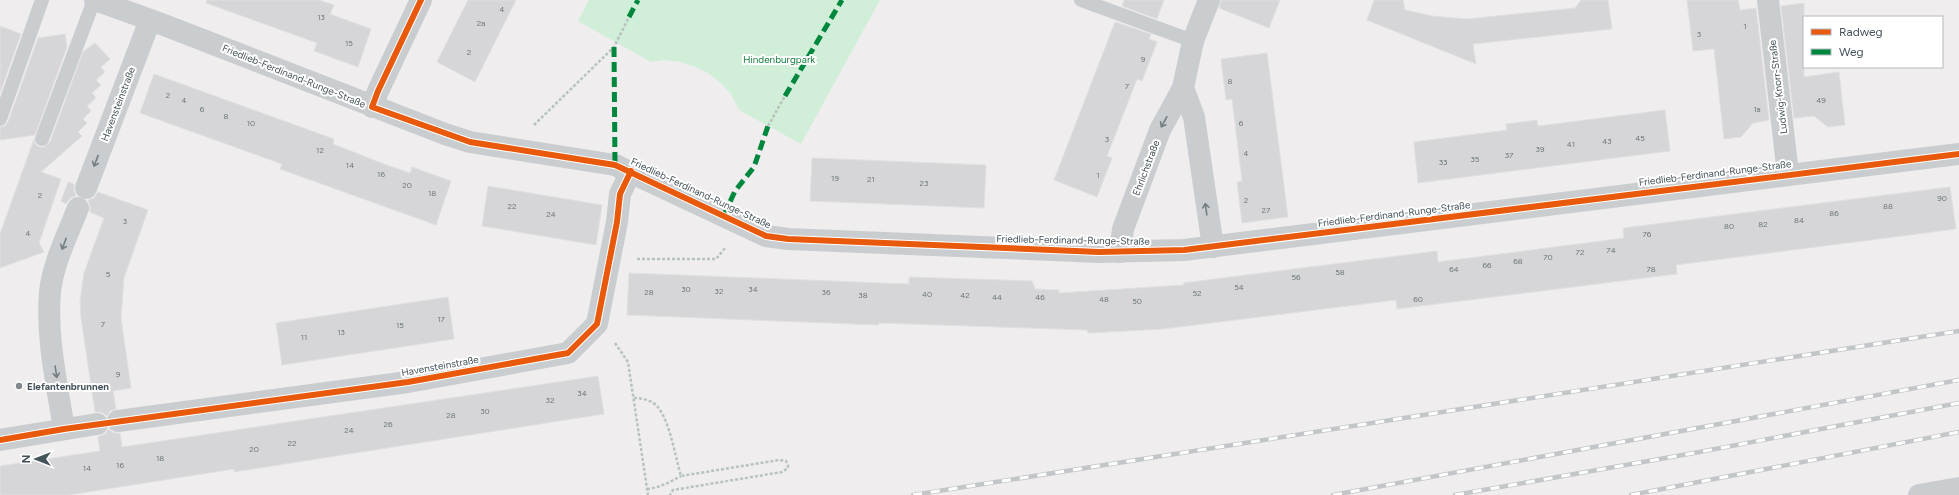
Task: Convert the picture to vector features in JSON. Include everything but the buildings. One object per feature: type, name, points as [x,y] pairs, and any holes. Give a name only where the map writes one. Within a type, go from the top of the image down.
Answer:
[{"type":"street","name":"Friedlieb-Ferdinand-Runge-Straße","points":[[94,0],[150,20],[372,107],[470,142],[615,165],[631,171],[650,182],[724,215],[745,227],[766,236],[788,239],[1120,252],[1213,247],[1788,174],[1959,154]]},
{"type":"street","points":[[372,107],[378,91],[421,0]]},
{"type":"street","name":"Ehrlichstraße","points":[[1120,252],[1123,229],[1160,130],[1183,88],[1193,41],[1209,0]]},
{"type":"street","name":"Ludwig-Knorr-Straße","points":[[1768,0],[1788,174]]},
{"type":"street","name":"Havensteinstraße","points":[[64,429],[50,331],[50,291],[60,255],[150,20]]},
{"type":"street","points":[[1183,88],[1194,117],[1213,247]]},
{"type":"street","points":[[597,324],[617,222],[620,194],[631,171]]},
{"type":"street","name":"Havensteinstraße","points":[[0,440],[64,429],[408,382],[568,353],[597,324]]},
{"type":"street","points":[[1919,495],[1959,488]]},
{"type":"lane","points":[[0,119],[42,0]]},
{"type":"lane","points":[[42,139],[94,0]]},
{"type":"lane","points":[[1081,0],[1193,41]]},
{"type":"path","points":[[515,149],[536,122],[614,46],[629,17]]},
{"type":"path","points":[[768,126],[785,96]]},
{"type":"path","points":[[631,258],[716,259],[745,227]]},
{"type":"path","points":[[597,324],[616,344],[628,362],[648,495]]},
{"type":"path","points":[[616,336],[616,344]]},
{"type":"path","points":[[634,398],[644,399],[656,405],[664,417],[681,476]]},
{"type":"path","points":[[647,489],[659,488],[662,484],[681,476],[779,460],[786,462],[788,465],[788,468],[782,472],[673,490],[670,495]]},
{"type":"green space","name":"Hindenburgpark","points":[[589,0],[880,0],[801,144],[739,110],[731,94],[721,83],[708,73],[680,62],[665,60],[651,62],[578,21]]},
{"type":"railway","points":[[913,495],[1959,331]]},
{"type":"railway","points":[[1333,495],[1959,380]]},
{"type":"railway","points":[[1455,495],[1694,453],[1959,403]]},
{"type":"railway","points":[[1631,495],[1959,432]]},
{"type":"marked path","points":[[629,17],[638,0]]},
{"type":"marked path","points":[[785,96],[842,0]]},
{"type":"marked path","points":[[614,47],[615,165]]},
{"type":"marked path","points":[[724,215],[735,191],[754,167],[768,126]]},
{"type":"cycle path","points":[[421,0],[378,91],[372,107],[470,142],[615,165],[766,236],[788,239],[1099,252],[1184,250],[1959,154]]},
{"type":"cycle path","points":[[0,440],[64,429],[408,382],[568,353],[597,324],[617,222],[620,194],[631,171]]},
{"type":"place","name":"Elefantenbrunnen","points":[[19,386]]}]
